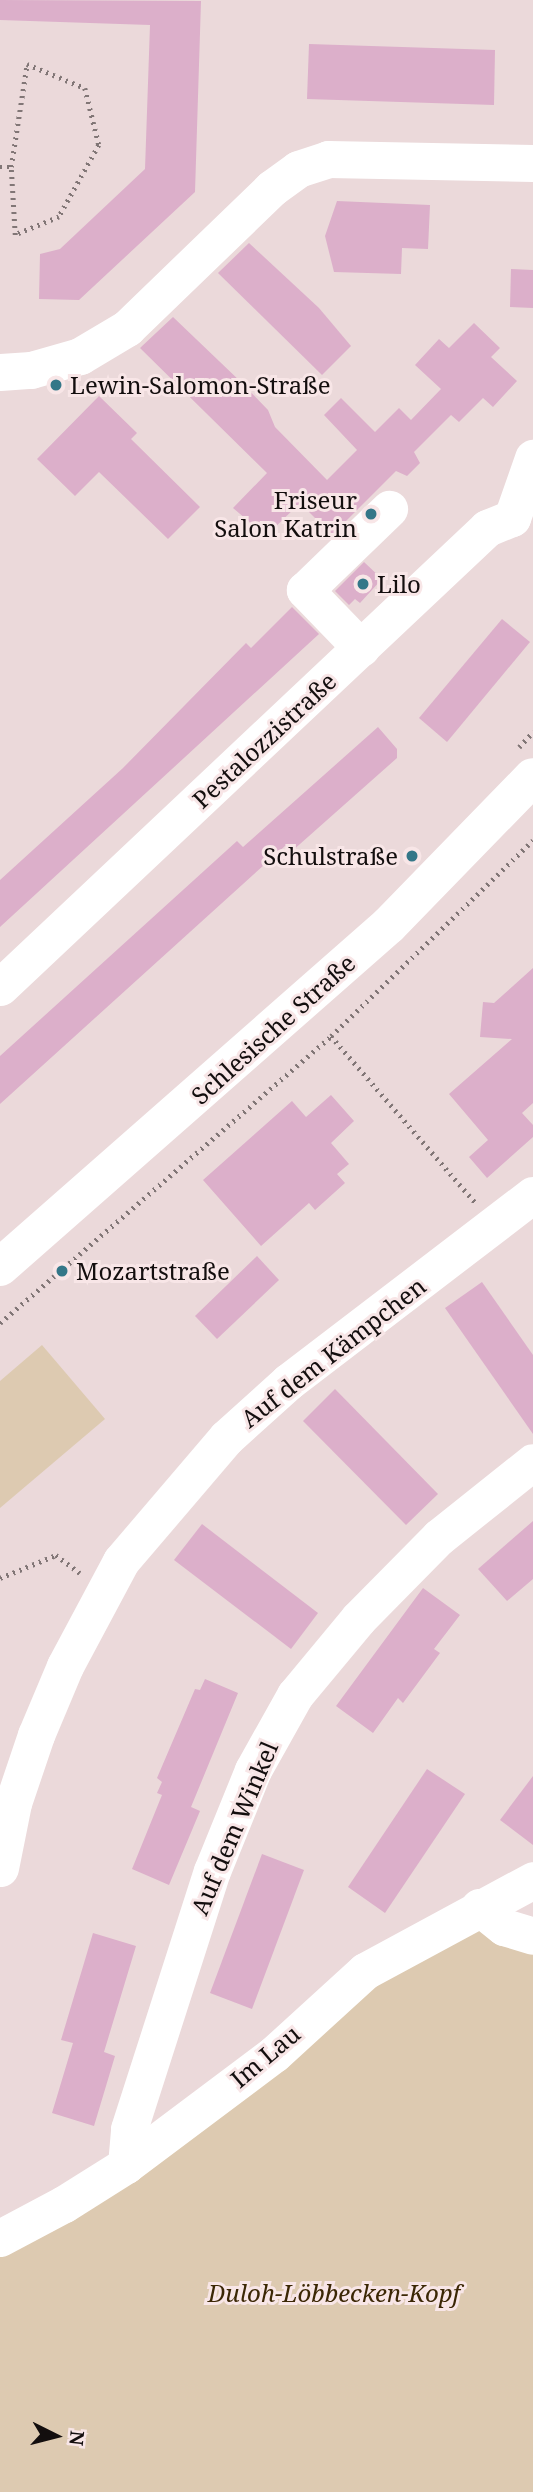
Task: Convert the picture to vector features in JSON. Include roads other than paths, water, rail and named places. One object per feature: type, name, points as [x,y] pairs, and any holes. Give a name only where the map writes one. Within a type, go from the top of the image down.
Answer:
[{"type":"main road","name":"Schlesische Straße","points":[[0,1267],[390,925],[533,777]]},
{"type":"street","points":[[0,372],[31,370],[80,356],[127,328],[272,188],[298,169],[328,159],[533,163]]},
{"type":"street","points":[[523,527],[533,458]]},
{"type":"street","points":[[361,648],[305,590],[389,509]]},
{"type":"street","name":"Pestalozzistraße","points":[[0,987],[487,528],[523,527]]},
{"type":"street","name":"Auf dem Kämpchen","points":[[0,1868],[13,1803],[36,1735],[104,1590],[121,1562],[226,1438],[288,1382],[533,1195]]},
{"type":"street","name":"Auf dem Winkel","points":[[126,2165],[129,2129],[212,1871],[253,1770],[295,1695],[358,1619],[439,1536],[533,1462]]},
{"type":"street","name":"Im Lau","points":[[0,2238],[64,2204],[126,2165],[274,2054],[365,1971],[533,1880]]},
{"type":"street","points":[[479,1907],[504,1927],[533,1936]]},
{"type":"place","name":"Lewin-Salomon-Straße","points":[[56,385]]},
{"type":"place","name":"Friseur Salon Katrin","points":[[371,514]]},
{"type":"place","name":"Lilo","points":[[363,584]]},
{"type":"place","name":"Schulstraße","points":[[412,856]]},
{"type":"place","name":"Mozartstraße","points":[[62,1271]]},
{"type":"park label","name":"Duloh-Löbbecken-Kopf","points":[[334,2293]]}]
